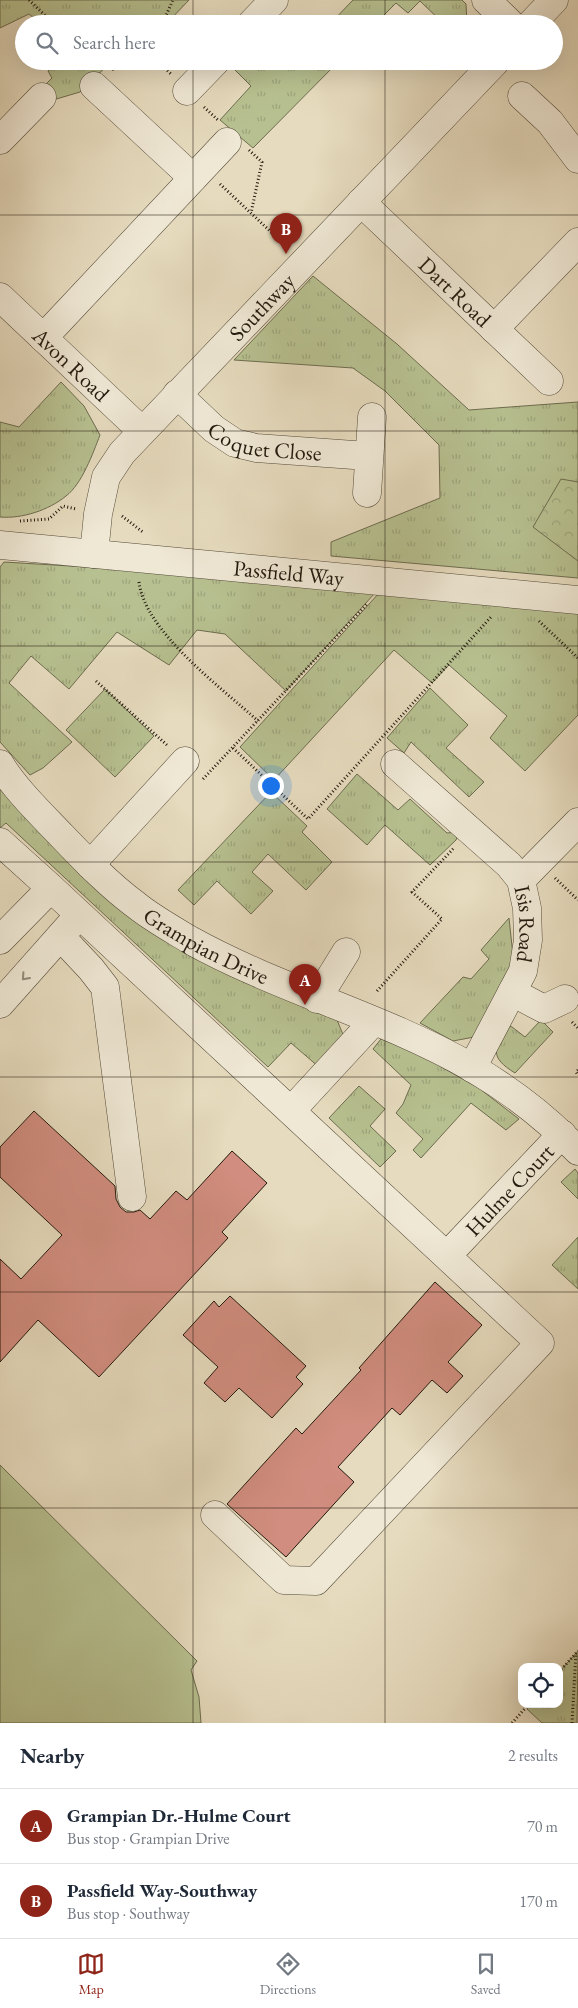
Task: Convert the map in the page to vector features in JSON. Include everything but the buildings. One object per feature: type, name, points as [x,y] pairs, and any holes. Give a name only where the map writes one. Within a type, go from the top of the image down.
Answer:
[{"type":"street","points":[[260,15],[274,0]]},
{"type":"street","points":[[486,0],[502,15]]},
{"type":"street","points":[[540,15],[554,0]]},
{"type":"street","points":[[188,91],[208,70]]},
{"type":"street","name":"Southway","points":[[94,554],[98,514],[106,477],[122,453],[487,70]]},
{"type":"street","points":[[94,86],[198,173]]},
{"type":"street","points":[[522,96],[550,122],[575,157]]},
{"type":"street","points":[[0,140],[42,97]]},
{"type":"street","points":[[43,338],[227,142]]},
{"type":"street","name":"Dart Road","points":[[362,202],[549,381]]},
{"type":"street","points":[[494,329],[578,242]]},
{"type":"street","name":"Avon Road","points":[[0,297],[142,431]]},
{"type":"street","name":"Coquet Close","points":[[177,394],[214,429],[235,443],[256,448],[368,456]]},
{"type":"street","points":[[367,494],[372,417]]},
{"type":"street","name":"Passfield Way","points":[[0,545],[578,600]]},
{"type":"street","points":[[90,864],[184,761]]},
{"type":"street","name":"Grampian Drive","points":[[0,764],[48,821],[90,864],[136,906],[190,940],[238,964],[439,1051],[472,1068],[519,1099],[570,1142]]},
{"type":"street","name":"Isis Road","points":[[395,764],[509,865],[529,871],[528,940],[524,971],[472,1068]]},
{"type":"street","points":[[529,871],[578,822]]},
{"type":"street","points":[[0,842],[80,914],[540,1342],[316,1581],[284,1580],[215,1515]]},
{"type":"street","points":[[0,940],[51,888]]},
{"type":"street","points":[[0,1004],[80,914]]},
{"type":"street","points":[[61,937],[105,987],[132,1197]]},
{"type":"street","points":[[317,999],[346,952]]},
{"type":"street","points":[[512,992],[544,1009],[565,999]]},
{"type":"street","points":[[301,1100],[373,1022]]},
{"type":"street","name":"Hulme Court","points":[[457,1245],[570,1142]]},
{"type":"path","points":[[29,0],[45,15]]},
{"type":"path","points":[[166,15],[174,0]]},
{"type":"path","points":[[198,173],[293,252]]},
{"type":"path","points":[[19,521],[49,519],[63,506]]},
{"type":"path","points":[[139,582],[141,594],[164,633],[181,651],[258,721]]},
{"type":"path","points":[[96,680],[203,780],[366,604]]},
{"type":"path","points":[[233,748],[308,819],[492,616]]},
{"type":"path","points":[[538,621],[578,658]]},
{"type":"path","points":[[377,991],[442,919],[412,892],[470,831]]},
{"type":"path","points":[[529,871],[578,900]]},
{"type":"path","points":[[578,1070],[576,1072],[578,1075]]},
{"type":"path","points":[[563,1668],[577,1652]]},
{"type":"path","points":[[572,1723],[577,1652]]},
{"type":"path","points":[[512,1723],[525,1708]]},
{"type":"green space","points":[[0,0],[189,0],[175,15],[15,15],[15,21],[0,28]]},
{"type":"green space","points":[[353,0],[462,0],[466,4],[467,15],[435,15],[420,1],[408,13],[396,3],[384,15],[339,15]]},
{"type":"green space","points":[[103,70],[80,92],[53,100],[40,90],[52,78],[48,71]]},
{"type":"green space","points":[[235,70],[330,70],[253,148],[220,120],[251,86]]},
{"type":"green space","points":[[313,276],[397,344],[469,410],[578,402],[578,578],[331,556],[331,542],[440,498],[439,445],[385,391],[353,368],[234,360]]},
{"type":"green space","points":[[61,382],[84,406],[100,435],[90,459],[72,491],[59,501],[26,515],[0,517],[0,422],[19,427]]},
{"type":"green space","points":[[561,479],[578,482],[578,561],[533,527]]},
{"type":"green space","points":[[4,562],[103,568],[375,593],[286,691],[225,634],[197,630],[169,665],[117,632],[69,689],[31,656],[9,683],[72,742],[43,768],[30,775],[0,742],[0,567]]},
{"type":"green space","points":[[379,593],[578,612],[578,715],[525,771],[490,738],[507,716],[449,665],[432,683],[394,650],[274,780],[240,747]]},
{"type":"green space","points":[[430,688],[468,725],[446,748],[484,782],[469,797],[411,742],[404,753],[387,738]]},
{"type":"green space","points":[[105,689],[154,736],[115,777],[66,730]]},
{"type":"green space","points":[[357,774],[398,810],[410,799],[447,833],[459,832],[456,840],[430,865],[385,825],[367,845],[327,809]]},
{"type":"green space","points":[[0,789],[52,844],[149,928],[194,958],[337,1020],[344,1037],[320,1068],[291,1043],[268,1067],[6,823],[0,828]]},
{"type":"green space","points":[[271,792],[307,826],[302,832],[332,862],[306,890],[268,854],[252,872],[273,891],[251,914],[217,881],[194,905],[178,890]]},
{"type":"green space","points":[[509,918],[514,965],[474,1037],[453,1041],[420,1023],[463,977],[471,979],[489,959],[481,950]]},
{"type":"green space","points":[[541,1020],[553,1032],[515,1073],[501,1062],[498,1057],[496,1052],[499,1040],[507,1025],[525,1037]]},
{"type":"green space","points":[[381,1039],[419,1054],[480,1089],[519,1119],[506,1130],[471,1103],[421,1158],[413,1150],[423,1139],[396,1113],[403,1104],[411,1085],[373,1049]]},
{"type":"green space","points":[[359,1086],[385,1109],[370,1126],[396,1151],[380,1167],[329,1118]]},
{"type":"green space","points":[[575,1169],[578,1173],[578,1199],[561,1182]]},
{"type":"green space","points":[[578,1237],[578,1289],[552,1265]]},
{"type":"green space","points":[[0,1465],[197,1661],[191,1670],[199,1697],[201,1723],[0,1723]]},
{"type":"green space","points":[[578,1651],[577,1723],[542,1723],[527,1709],[563,1708],[563,1668]]},
{"type":"place","name":"Passfield Way-Southway","points":[[286,254]]},
{"type":"place","name":"Grampian Dr.-Hulme Court","points":[[305,1005]]}]
